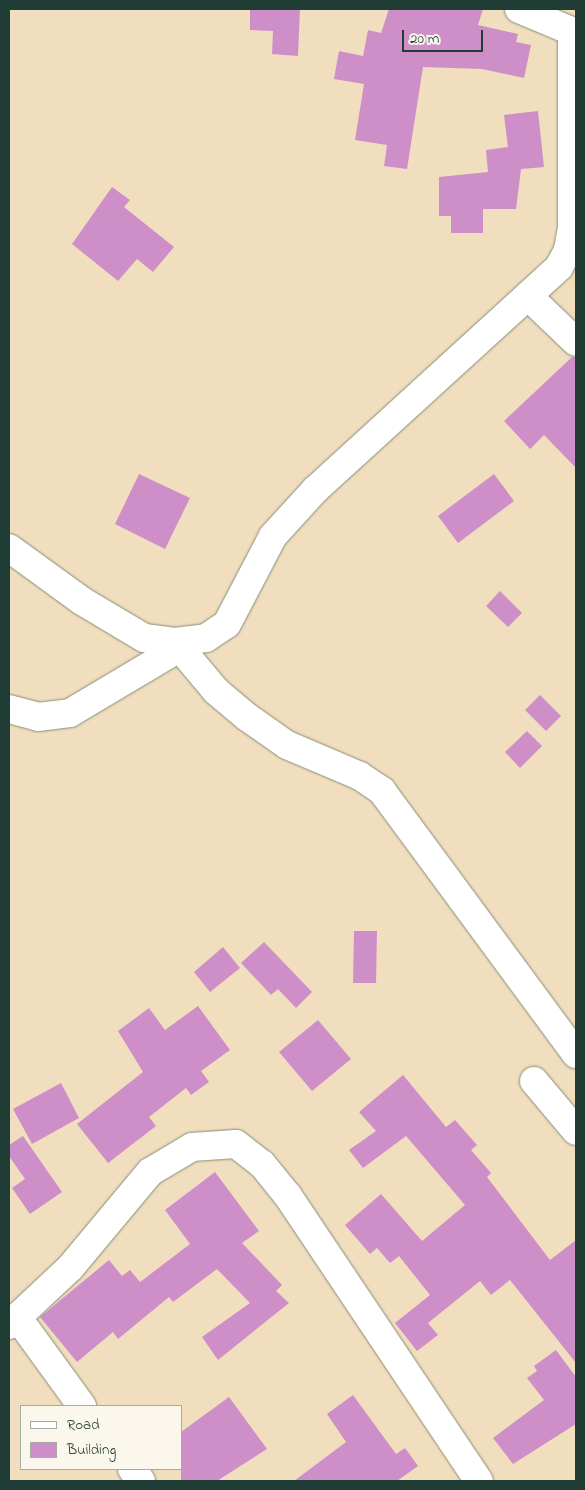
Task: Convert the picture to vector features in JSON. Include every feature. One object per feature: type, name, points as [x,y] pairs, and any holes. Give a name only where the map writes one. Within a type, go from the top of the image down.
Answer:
[{"type":"street","points":[[9,709],[38,716],[70,713],[177,645],[206,638],[227,624],[273,536],[315,490],[559,267],[568,250],[574,33],[519,9]]},
{"type":"street","points":[[528,296],[576,342]]},
{"type":"street","points":[[9,548],[116,624],[144,638],[177,645],[216,692],[287,745],[360,776],[382,791],[576,1054]]},
{"type":"street","points":[[534,1081],[576,1130]]},
{"type":"street","points":[[81,1405],[13,1321],[70,1268],[150,1172],[192,1147],[236,1144],[262,1164],[288,1196],[480,1481]]},
{"type":"street","points":[[133,1470],[141,1481]]},
{"type":"building","points":[[250,9],[300,9],[298,56],[272,54],[273,31],[250,30]]},
{"type":"building","points":[[389,9],[483,9],[478,25],[518,34],[516,42],[531,45],[524,78],[482,69],[423,67],[407,169],[384,166],[387,145],[355,140],[364,84],[334,79],[339,51],[363,56],[368,30],[381,33]]},
{"type":"building","points":[[538,111],[544,167],[521,169],[516,209],[483,209],[483,233],[451,233],[451,216],[439,216],[439,177],[488,172],[486,150],[508,147],[504,115]]},
{"type":"building","points":[[112,187],[130,200],[124,207],[174,247],[153,272],[137,259],[118,281],[72,244]]},
{"type":"building","points":[[572,357],[576,357],[576,468],[544,435],[530,449],[504,421]]},
{"type":"building","points":[[139,474],[190,498],[165,549],[115,524]]},
{"type":"building","points":[[494,474],[514,501],[458,543],[438,516]]},
{"type":"building","points":[[500,591],[522,613],[508,627],[486,606]]},
{"type":"building","points":[[540,695],[561,716],[546,731],[525,710]]},
{"type":"building","points":[[527,731],[542,746],[520,768],[505,752]]},
{"type":"building","points":[[354,931],[377,931],[376,983],[353,983]]},
{"type":"building","points":[[264,942],[312,992],[296,1008],[278,989],[271,995],[241,963]]},
{"type":"building","points":[[223,947],[240,968],[210,992],[194,972]]},
{"type":"building","points":[[198,1006],[230,1050],[201,1071],[209,1082],[191,1095],[186,1088],[149,1117],[156,1126],[108,1163],[77,1124],[143,1072],[118,1031],[149,1008],[165,1030]]},
{"type":"building","points":[[318,1020],[351,1059],[312,1091],[279,1052]]},
{"type":"building","points":[[403,1075],[446,1127],[455,1120],[477,1145],[471,1150],[491,1173],[487,1177],[550,1260],[576,1240],[576,1363],[510,1280],[491,1295],[480,1281],[428,1323],[438,1335],[417,1351],[395,1323],[430,1295],[399,1256],[390,1263],[377,1248],[370,1254],[345,1225],[381,1194],[422,1241],[465,1205],[406,1136],[363,1168],[349,1150],[376,1131],[359,1112]]},
{"type":"building","points":[[61,1083],[79,1118],[32,1144],[13,1109]]},
{"type":"building","points":[[23,1136],[62,1192],[30,1214],[12,1188],[25,1179],[9,1156],[9,1145]]},
{"type":"building","points":[[215,1172],[259,1231],[242,1243],[282,1285],[276,1291],[289,1303],[218,1360],[202,1337],[250,1303],[217,1269],[173,1302],[169,1297],[118,1339],[113,1332],[77,1362],[40,1317],[109,1260],[122,1276],[130,1270],[140,1282],[190,1244],[165,1210]]},
{"type":"building","points":[[556,1350],[576,1377],[576,1424],[513,1464],[493,1438],[544,1400],[527,1378],[537,1371],[534,1366]]},
{"type":"building","points":[[353,1395],[396,1454],[405,1448],[418,1466],[397,1481],[294,1481],[346,1442],[327,1414]]},
{"type":"building","points":[[229,1397],[267,1449],[217,1481],[181,1481],[182,1431]]}]
